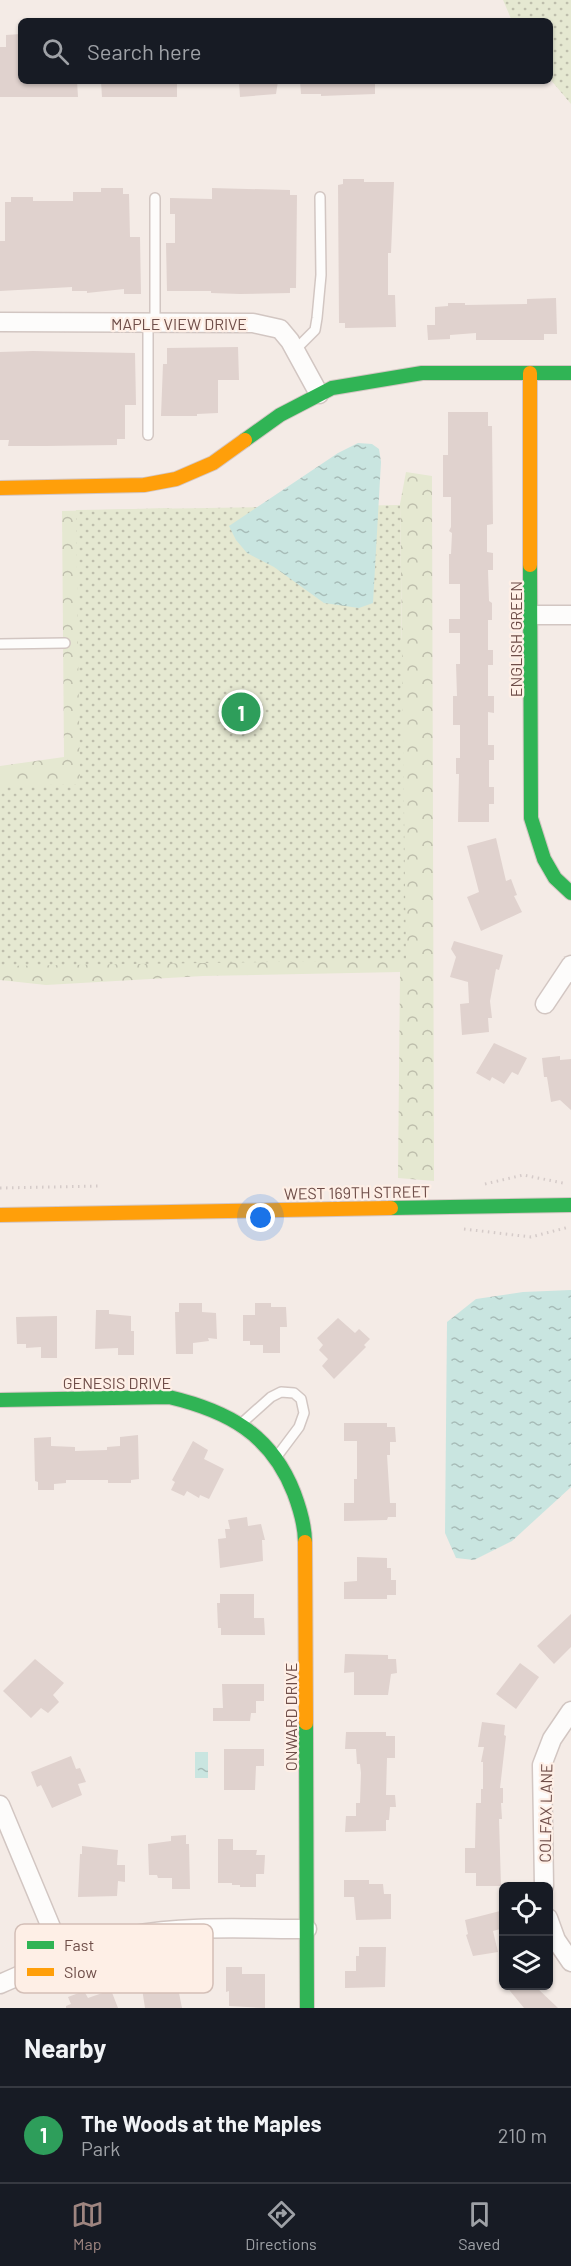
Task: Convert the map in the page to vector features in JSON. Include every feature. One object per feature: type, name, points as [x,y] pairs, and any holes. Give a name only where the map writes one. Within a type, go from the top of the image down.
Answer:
[{"type":"street","name":"MAPLE VIEW DRIVE","points":[[0,322],[253,323],[280,329],[320,394]]},
{"type":"street","points":[[0,488],[144,485],[176,479],[213,463],[280,415],[332,388],[422,373],[571,373]]},
{"type":"street","name":"ENGLISH GREEN","points":[[530,373],[531,818],[536,842],[547,866],[562,886],[571,893]]},
{"type":"street","points":[[531,615],[571,615]]},
{"type":"street","points":[[545,1004],[571,965]]},
{"type":"street","name":"WEST 169TH STREET","points":[[0,1215],[571,1205]]},
{"type":"street","name":"GENESIS DRIVE","points":[[0,1400],[169,1396],[218,1410],[242,1423],[260,1437]]},
{"type":"street","name":"ONWARD DRIVE","points":[[260,1437],[286,1471],[302,1510],[306,1531],[308,2008]]},
{"type":"street","name":"COLFAX LANE","points":[[544,1882],[542,1765],[552,1739],[571,1710]]},
{"type":"street","points":[[0,1805],[50,1924]]},
{"type":"street","points":[[213,1929],[307,1929]]},
{"type":"street","points":[[553,1931],[556,1940],[571,1962]]},
{"type":"street","points":[[0,1983],[15,1977]]},
{"type":"lane","points":[[295,350],[315,330],[317,318],[321,275],[320,197]]},
{"type":"lane","points":[[148,435],[155,198]]},
{"type":"lane","points":[[0,644],[65,643]]},
{"type":"lane","points":[[242,1423],[271,1397],[281,1392],[294,1393],[301,1399],[304,1413],[299,1427],[276,1457]]},
{"type":"path","points":[[481,1185],[523,1175],[571,1185]]},
{"type":"path","points":[[0,1188],[99,1186]]},
{"type":"path","points":[[485,1231],[531,1237],[571,1227]]},
{"type":"green space","points":[[503,0],[571,0],[571,104],[553,83],[553,18],[511,18]]},
{"type":"green space","points":[[406,472],[432,476],[434,1181],[398,1178],[400,972],[203,976],[46,985],[0,980],[0,766],[64,757],[62,511],[169,508],[402,640],[400,504]]},
{"type":"green space","points":[[400,505],[406,960],[0,966],[0,786],[80,784],[76,510]]},
{"type":"water","points":[[358,443],[372,444],[379,449],[381,462],[373,603],[359,608],[324,603],[274,567],[247,553],[236,540],[229,526],[338,453]]},
{"type":"water","points":[[571,1290],[571,1487],[512,1541],[474,1560],[456,1558],[445,1533],[447,1322],[476,1299],[523,1292]]},
{"type":"water","points":[[195,1752],[208,1752],[208,1778],[195,1778]]},
{"type":"building","points":[[18,34],[18,84],[77,84],[78,97],[0,97],[0,47],[6,47],[6,35]]},
{"type":"building","points":[[101,84],[177,84],[177,97],[102,97]]},
{"type":"building","points":[[239,84],[278,84],[276,94],[240,97]]},
{"type":"building","points":[[300,84],[375,84],[375,94],[321,96],[321,94],[301,94]]},
{"type":"building","points":[[343,179],[394,182],[391,253],[388,253],[388,295],[395,295],[396,327],[345,328],[345,323],[339,323],[338,185],[343,184]]},
{"type":"building","points":[[101,188],[123,188],[123,194],[129,194],[130,237],[140,237],[141,294],[124,294],[124,289],[87,293],[87,291],[72,291],[72,287],[0,291],[0,241],[5,241],[5,202],[11,202],[11,197],[33,197],[33,201],[73,201],[73,192],[101,192]]},
{"type":"building","points":[[212,188],[290,190],[290,195],[297,195],[296,288],[290,288],[290,293],[240,294],[211,293],[211,291],[167,291],[166,243],[175,243],[175,214],[170,214],[170,198],[212,199]]},
{"type":"building","points":[[556,298],[557,334],[544,334],[544,340],[476,340],[476,333],[450,335],[450,339],[428,340],[427,325],[435,325],[435,307],[448,306],[448,303],[527,304],[527,299]]},
{"type":"building","points":[[238,347],[239,380],[218,380],[218,413],[197,414],[197,416],[161,416],[163,364],[167,364],[167,348]]},
{"type":"building","points":[[0,352],[135,353],[136,405],[125,405],[125,439],[117,439],[117,445],[46,446],[8,446],[9,440],[0,440]]},
{"type":"building","points":[[448,412],[488,412],[488,426],[492,426],[493,524],[487,525],[487,552],[493,553],[493,570],[488,570],[492,620],[488,620],[488,650],[493,650],[493,665],[488,665],[488,696],[494,696],[494,713],[488,712],[488,745],[494,745],[494,760],[489,760],[489,787],[494,787],[494,804],[489,804],[489,822],[458,822],[459,774],[456,774],[456,758],[460,758],[460,725],[453,725],[453,696],[457,696],[456,664],[460,664],[460,633],[449,633],[449,619],[460,619],[460,584],[449,584],[452,533],[449,531],[451,497],[443,497],[443,455],[448,455]]},
{"type":"building","points":[[496,838],[506,881],[511,879],[517,895],[514,896],[522,912],[481,931],[467,897],[479,892],[467,846]]},
{"type":"building","points":[[454,941],[503,955],[499,970],[496,969],[490,1001],[492,1018],[488,1018],[489,1032],[462,1035],[460,1004],[469,1003],[468,982],[450,977],[456,957],[451,949]]},
{"type":"building","points":[[494,1043],[527,1058],[518,1075],[512,1072],[504,1084],[492,1077],[490,1081],[476,1073]]},
{"type":"building","points":[[560,1056],[560,1060],[571,1059],[571,1110],[560,1100],[551,1102],[547,1077],[544,1077],[542,1058]]},
{"type":"building","points":[[179,1303],[202,1303],[202,1312],[216,1313],[217,1339],[208,1338],[209,1341],[193,1343],[193,1354],[176,1354],[175,1312],[179,1312]]},
{"type":"building","points":[[255,1303],[271,1303],[271,1307],[286,1307],[287,1327],[280,1327],[280,1353],[263,1353],[263,1345],[250,1345],[250,1341],[243,1341],[243,1315],[255,1315]]},
{"type":"building","points":[[96,1310],[109,1310],[109,1314],[131,1316],[131,1331],[134,1331],[134,1355],[118,1355],[118,1348],[95,1349]]},
{"type":"building","points":[[57,1316],[57,1358],[41,1358],[41,1347],[26,1348],[26,1344],[17,1344],[16,1317]]},
{"type":"building","points":[[338,1318],[355,1333],[359,1329],[370,1339],[364,1345],[366,1347],[334,1379],[322,1366],[328,1359],[319,1350],[323,1345],[317,1338]]},
{"type":"building","points":[[344,1423],[387,1423],[387,1427],[395,1427],[396,1442],[390,1442],[390,1455],[387,1455],[390,1503],[396,1503],[396,1517],[388,1517],[387,1520],[344,1521],[344,1503],[354,1503],[354,1479],[357,1479],[357,1441],[344,1441]]},
{"type":"building","points":[[138,1435],[139,1479],[131,1480],[131,1483],[108,1483],[108,1480],[66,1480],[66,1483],[54,1484],[54,1490],[38,1490],[38,1482],[35,1481],[34,1438],[51,1437],[51,1446],[75,1447],[75,1451],[107,1450],[107,1447],[120,1446],[120,1437]]},
{"type":"building","points":[[193,1441],[208,1450],[204,1459],[224,1469],[209,1499],[200,1495],[199,1498],[187,1491],[184,1496],[171,1490],[175,1482],[172,1480]]},
{"type":"building","points":[[247,1517],[248,1526],[261,1524],[265,1540],[262,1540],[263,1561],[220,1568],[218,1539],[226,1538],[225,1529],[230,1529],[228,1520]]},
{"type":"building","points":[[357,1557],[387,1558],[387,1568],[391,1568],[391,1580],[396,1580],[396,1595],[387,1595],[387,1599],[344,1599],[344,1582],[357,1581]]},
{"type":"building","points":[[220,1594],[254,1594],[254,1618],[264,1618],[265,1635],[221,1635],[221,1628],[218,1628],[217,1603],[220,1603]]},
{"type":"building","points":[[571,1614],[571,1647],[554,1664],[537,1646]]},
{"type":"building","points":[[345,1654],[388,1655],[388,1659],[396,1659],[397,1673],[391,1674],[388,1695],[354,1695],[354,1672],[344,1673]]},
{"type":"building","points":[[35,1659],[64,1683],[53,1695],[59,1702],[48,1713],[41,1708],[31,1718],[3,1691]]},
{"type":"building","points":[[520,1663],[539,1677],[516,1709],[496,1694]]},
{"type":"building","points":[[222,1684],[264,1684],[264,1701],[256,1701],[256,1713],[251,1713],[250,1721],[213,1721],[213,1708],[223,1708]]},
{"type":"building","points":[[482,1722],[505,1725],[504,1735],[506,1736],[500,1788],[503,1788],[503,1803],[501,1803],[502,1819],[499,1819],[501,1882],[499,1886],[476,1886],[476,1873],[465,1873],[465,1848],[475,1848],[476,1803],[481,1803],[481,1789],[483,1789],[483,1762],[481,1762],[484,1747],[478,1747]]},
{"type":"building","points":[[346,1732],[386,1732],[386,1736],[395,1736],[395,1758],[387,1758],[386,1795],[395,1795],[396,1807],[390,1807],[389,1820],[386,1820],[386,1831],[345,1832],[346,1816],[356,1816],[356,1803],[360,1803],[361,1773],[360,1764],[357,1764],[356,1749],[345,1749]]},
{"type":"building","points":[[224,1749],[264,1749],[264,1766],[256,1766],[255,1790],[224,1790]]},
{"type":"building","points":[[71,1756],[76,1769],[80,1768],[86,1782],[78,1784],[82,1795],[52,1808],[41,1785],[37,1787],[31,1772]]},
{"type":"building","points":[[186,1835],[186,1844],[189,1844],[190,1889],[172,1889],[172,1878],[158,1878],[157,1875],[149,1875],[148,1844],[171,1841],[171,1836]]},
{"type":"building","points":[[218,1839],[233,1839],[233,1850],[257,1850],[256,1855],[265,1855],[264,1874],[256,1874],[256,1887],[218,1883]]},
{"type":"building","points":[[82,1846],[118,1850],[117,1865],[125,1865],[125,1882],[118,1881],[117,1896],[78,1897]]},
{"type":"building","points":[[344,1880],[369,1880],[369,1884],[383,1884],[384,1894],[391,1894],[391,1919],[356,1920],[354,1897],[344,1897]]},
{"type":"building","points":[[499,1911],[499,1929],[493,1931],[498,1952],[473,1956],[466,1935],[468,1934],[465,1920]]},
{"type":"building","points":[[359,1947],[386,1947],[385,1987],[345,1988],[345,1971],[356,1971],[356,1956],[359,1956]]},
{"type":"building","points":[[226,1967],[242,1967],[242,1974],[265,1974],[265,2008],[229,2006],[229,1991],[226,1992]]},
{"type":"building","points":[[509,1990],[539,1990],[558,2008],[524,2008]]},
{"type":"building","points":[[85,1993],[88,1998],[102,1993],[112,1993],[118,2008],[66,2008],[71,2004],[68,1997]]},
{"type":"building","points":[[143,1993],[179,1993],[182,2008],[145,2008]]},
{"type":"traffic: fast","points":[[245,440],[280,415],[332,388],[422,373],[571,373]]},
{"type":"traffic: fast","points":[[530,565],[531,818],[544,859],[555,878],[571,893]]},
{"type":"traffic: fast","points":[[391,1208],[571,1205]]},
{"type":"traffic: fast","points":[[0,1400],[169,1397],[228,1418],[260,1440],[273,1455],[294,1493],[300,1511],[305,1542]]},
{"type":"traffic: fast","points":[[306,1723],[307,2008]]},
{"type":"traffic: slow","points":[[530,373],[530,565]]},
{"type":"traffic: slow","points":[[0,488],[144,485],[176,479],[213,463],[245,440]]},
{"type":"traffic: slow","points":[[0,1215],[391,1208]]},
{"type":"traffic: slow","points":[[305,1542],[306,1723]]},
{"type":"place","name":"The Woods at the Maples","points":[[241,712]]}]
